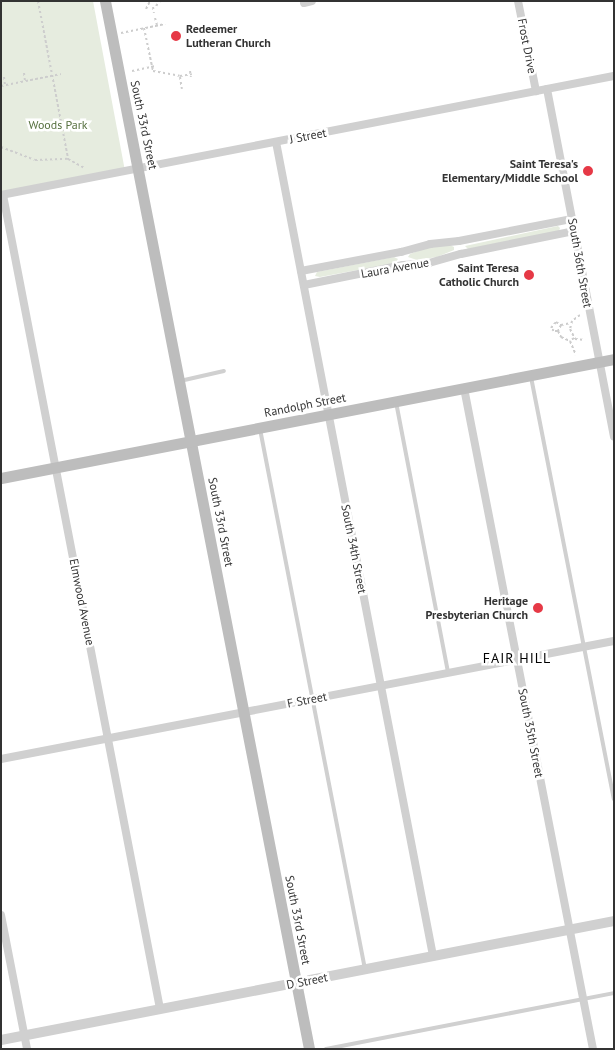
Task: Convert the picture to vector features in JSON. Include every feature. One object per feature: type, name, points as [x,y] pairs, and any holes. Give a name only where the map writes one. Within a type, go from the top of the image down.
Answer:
[{"type":"main road","name":"South 33rd Street","points":[[105,1],[309,1049]]},
{"type":"main road","name":"Randolph Street","points":[[1,478],[614,359]]},
{"type":"street","name":"Frost Drive","points":[[518,1],[536,91]]},
{"type":"street","name":"J Street","points":[[2,195],[614,76]]},
{"type":"street","name":"South 36th Street","points":[[547,89],[614,437]]},
{"type":"street","name":"South 34th Street","points":[[276,142],[433,956]]},
{"type":"street","name":"Elmwood Avenue","points":[[2,195],[160,1009]]},
{"type":"street","name":"Laura Avenue","points":[[301,272],[401,252],[430,244],[459,241],[572,219]]},
{"type":"street","name":"Laura Avenue","points":[[304,284],[429,262],[574,231]]},
{"type":"street","points":[[459,241],[461,254]]},
{"type":"street","points":[[401,252],[404,265]]},
{"type":"street","name":"South 35th Street","points":[[464,388],[593,1049]]},
{"type":"street","name":"F Street","points":[[1,759],[614,641]]},
{"type":"street","points":[[1,915],[27,1049]]},
{"type":"street","name":"D Street","points":[[1,1040],[614,921]]},
{"type":"lane","points":[[180,381],[224,371]]},
{"type":"lane","points":[[531,375],[614,799]]},
{"type":"lane","points":[[396,402],[448,673]]},
{"type":"lane","points":[[260,428],[365,969]]},
{"type":"lane","points":[[326,1049],[614,993]]},
{"type":"path","points":[[38,1],[68,159]]},
{"type":"path","points":[[146,8],[150,1]]},
{"type":"path","points":[[154,13],[155,7],[160,1]]},
{"type":"path","points":[[155,18],[157,26]]},
{"type":"path","points":[[118,33],[165,24]]},
{"type":"path","points":[[144,28],[154,72],[180,76],[191,74]]},
{"type":"path","points":[[132,71],[153,66]]},
{"type":"path","points":[[24,73],[25,81]]},
{"type":"path","points":[[1,86],[61,74]]},
{"type":"path","points":[[180,76],[182,90]]},
{"type":"path","points":[[4,77],[5,85]]},
{"type":"path","points":[[1,147],[35,160],[68,159],[84,168]]},
{"type":"path","points":[[558,331],[552,330],[552,324],[556,322],[561,325],[571,323],[580,315]]},
{"type":"path","points":[[571,323],[570,329],[574,338]]},
{"type":"path","points":[[558,331],[561,325]]},
{"type":"path","points":[[558,331],[561,337],[570,341],[576,355]]},
{"type":"path","points":[[570,341],[574,338],[585,340]]},
{"type":"green space","name":"Woods Park","points":[[1,1],[93,1],[125,171],[1,195]]},
{"type":"green space","points":[[558,226],[560,228],[559,231],[468,249],[465,246]]},
{"type":"green space","points":[[450,245],[454,247],[454,250],[437,257],[417,260],[408,257],[410,254],[429,247]]},
{"type":"green space","points":[[394,257],[398,259],[395,263],[320,277],[315,276],[317,272]]},
{"type":"place","name":"Redeemer Lutheran Church","points":[[176,36]]},
{"type":"place","name":"Saint Teresa's Elementary/Middle School","points":[[588,171]]},
{"type":"place","name":"Saint Teresa Catholic Church","points":[[529,275]]},
{"type":"place","name":"Heritage Presbyterian Church","points":[[538,608]]},
{"type":"district","name":"FAIR HILL","points":[[517,658]]}]
